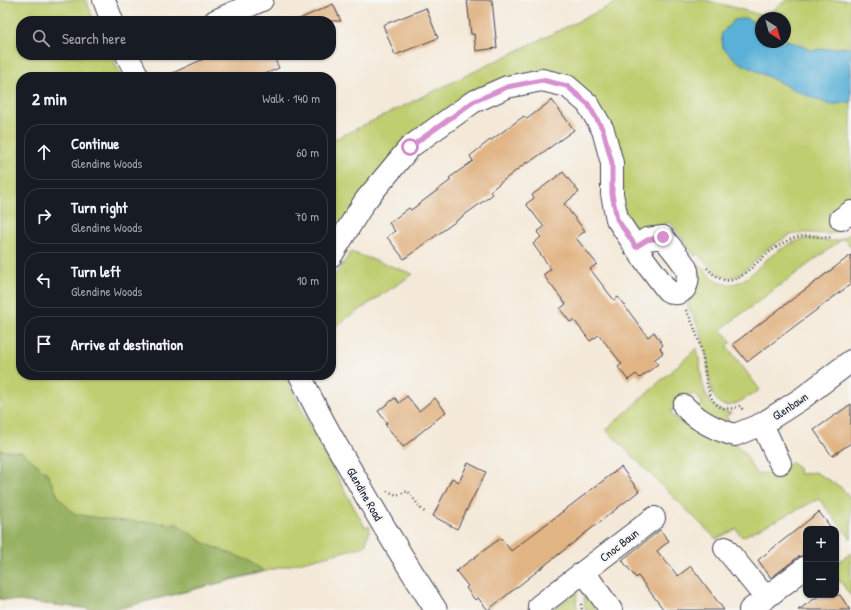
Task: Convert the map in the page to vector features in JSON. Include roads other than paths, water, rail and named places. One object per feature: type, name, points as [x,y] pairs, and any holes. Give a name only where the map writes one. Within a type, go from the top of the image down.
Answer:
[{"type":"street","points":[[104,0],[110,16]]},
{"type":"street","points":[[226,16],[262,0]]},
{"type":"street","points":[[336,248],[365,201],[410,147],[473,102],[507,87],[542,80],[567,86],[588,104],[603,130],[612,163],[612,194],[617,219],[636,247],[667,290],[677,294],[685,289],[687,285],[687,270],[663,237],[647,240],[636,247]]},
{"type":"street","name":"Glenbawn","points":[[780,463],[762,424],[801,399],[851,361]]},
{"type":"street","name":"Glendine Road","points":[[302,380],[314,405],[355,477],[400,554],[436,610]]},
{"type":"street","points":[[684,406],[700,419],[735,436],[762,424]]},
{"type":"street","name":"Cnoc Baun","points":[[539,606],[654,518]]},
{"type":"street","points":[[725,548],[758,604],[803,569]]},
{"type":"street","points":[[584,572],[611,610]]},
{"type":"water","points":[[746,18],[755,23],[755,48],[791,48],[791,42],[811,50],[851,48],[851,102],[830,105],[799,92],[738,62],[723,48],[721,34],[734,20]]}]
